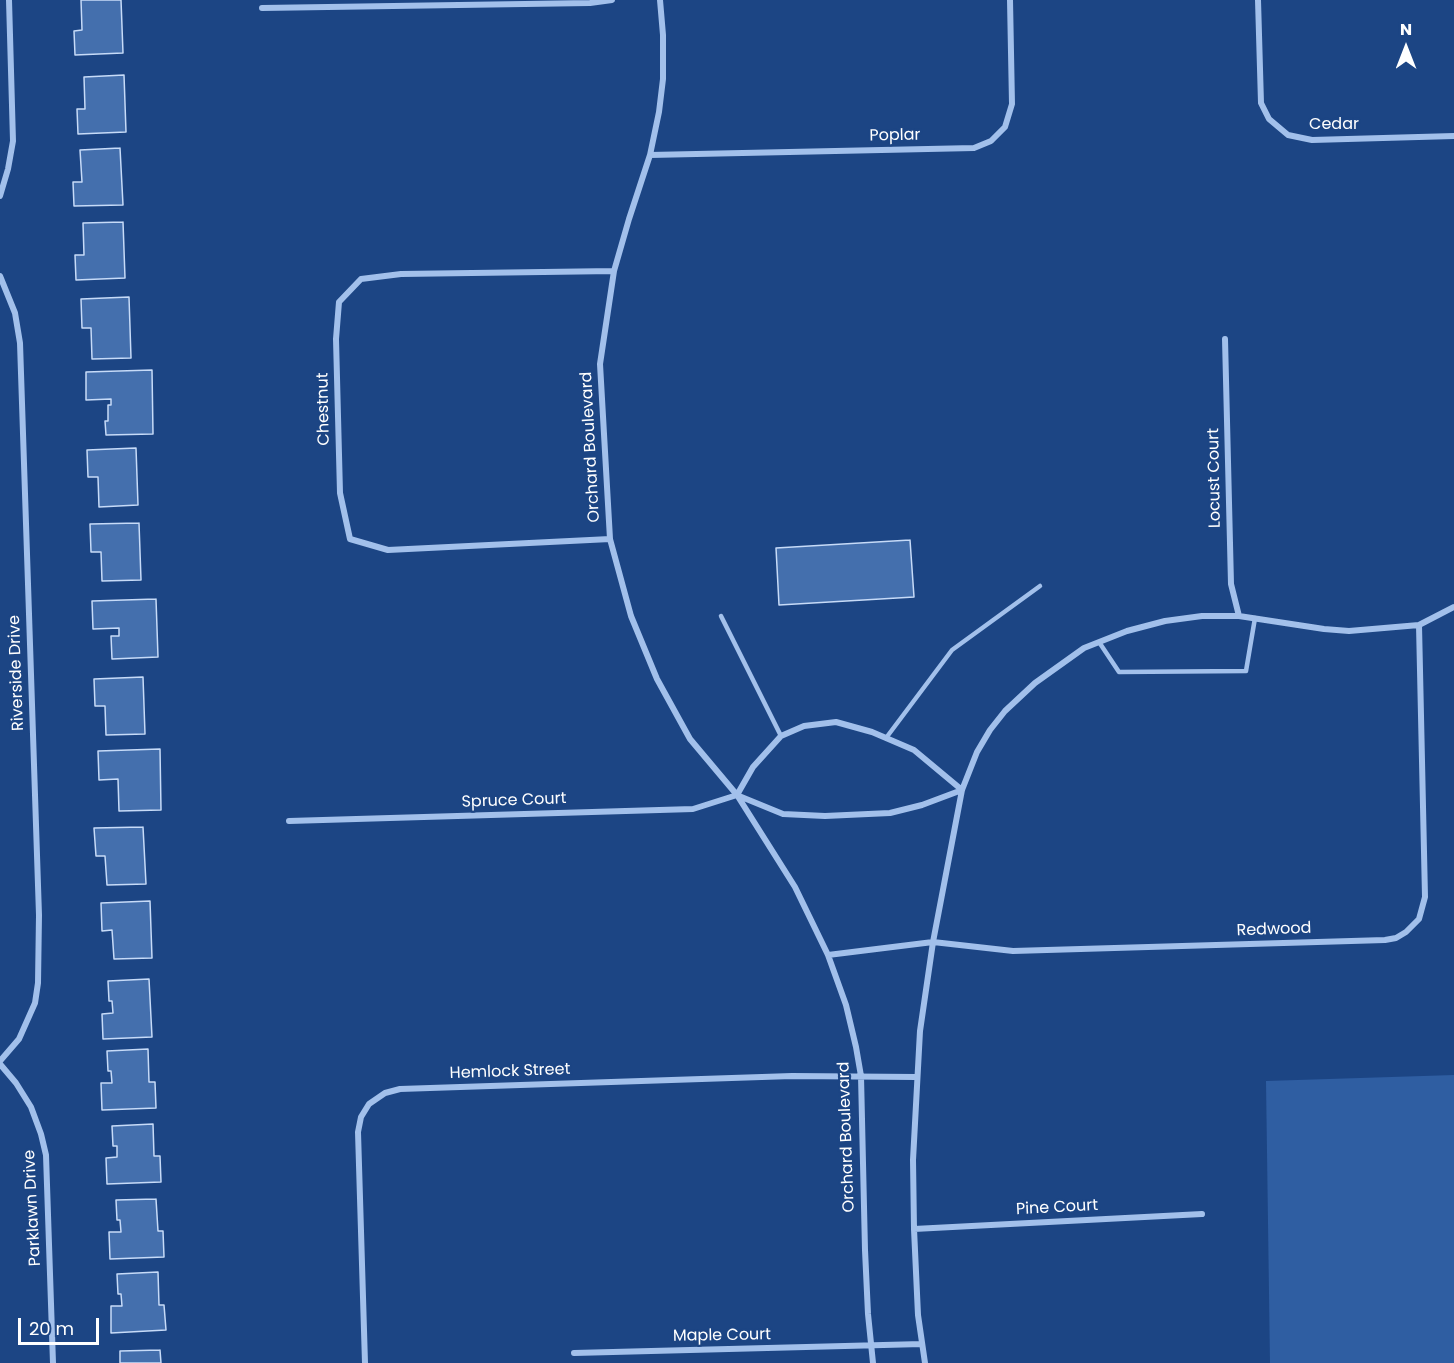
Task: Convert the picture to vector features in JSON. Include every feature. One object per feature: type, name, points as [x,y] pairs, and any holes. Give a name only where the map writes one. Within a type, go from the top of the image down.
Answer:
[{"type":"street","points":[[0,196],[8,169],[12,141],[9,0]]},
{"type":"street","points":[[262,8],[590,3],[612,0]]},
{"type":"street","name":"Orchard Boulevard","points":[[660,0],[663,79],[659,112],[650,155],[614,271],[600,364],[610,539],[631,616],[657,679],[690,739],[737,795],[795,887],[828,955],[846,1005],[861,1076],[865,1250],[873,1363]]},
{"type":"street","name":"Poplar","points":[[650,155],[974,148],[992,141],[1005,127],[1012,104],[1010,0]]},
{"type":"street","name":"Cedar","points":[[1258,0],[1261,103],[1269,119],[1282,131],[1299,139],[1312,140],[1454,136]]},
{"type":"street","name":"Chestnut","points":[[610,539],[388,550],[350,539],[340,493],[336,339],[339,302],[361,279],[401,274],[614,271]]},
{"type":"street","name":"Riverside Drive","points":[[0,276],[15,313],[20,343],[39,926],[38,983],[35,1003],[19,1038],[0,1063]]},
{"type":"street","name":"Locust Court","points":[[1225,339],[1231,584],[1239,616]]},
{"type":"street","points":[[925,1363],[918,1315],[914,1229],[913,1160],[920,1031],[933,942],[962,790],[977,752],[1005,711],[1035,682],[1084,648],[1127,631],[1165,621],[1203,616],[1239,616],[1349,631],[1419,625],[1454,607]]},
{"type":"street","name":"Redwood","points":[[828,955],[933,942],[1013,951],[1396,938],[1419,919],[1424,908],[1425,897],[1419,625]]},
{"type":"street","points":[[737,795],[753,767],[781,736],[804,726],[836,722],[872,732],[914,750],[962,790]]},
{"type":"street","name":"Orchard Boulevard","points":[[737,795],[783,814],[825,816],[891,813],[922,805],[962,790]]},
{"type":"street","name":"Spruce Court","points":[[289,821],[693,809],[737,795]]},
{"type":"street","name":"Parklawn Drive","points":[[0,1063],[31,1107],[46,1155],[53,1363]]},
{"type":"street","name":"Hemlock Street","points":[[365,1363],[358,1132],[369,1104],[385,1093],[400,1089],[792,1076],[916,1077]]},
{"type":"street","name":"Pine Court","points":[[914,1229],[1203,1214]]},
{"type":"street","name":"Maple Court","points":[[574,1353],[922,1344]]},
{"type":"lane","points":[[886,738],[952,650],[1040,586]]},
{"type":"lane","points":[[721,616],[781,736]]},
{"type":"lane","points":[[1100,642],[1119,672],[1246,671],[1255,618]]},
{"type":"shaded area","points":[[1454,1075],[1454,1363],[1270,1363],[1266,1081]]},
{"type":"building","points":[[81,0],[121,0],[123,53],[75,55],[74,31],[82,30]]},
{"type":"building","points":[[124,75],[126,132],[78,134],[77,109],[85,109],[84,77]]},
{"type":"building","points":[[120,148],[123,205],[74,206],[73,182],[82,182],[80,150]]},
{"type":"building","points":[[123,222],[125,278],[76,280],[75,255],[84,255],[83,223]]},
{"type":"building","points":[[129,297],[131,358],[92,359],[91,328],[82,328],[81,299]]},
{"type":"building","points":[[152,370],[153,434],[106,435],[105,421],[108,421],[108,405],[111,405],[111,399],[86,400],[86,372]]},
{"type":"building","points":[[136,448],[138,505],[99,507],[98,477],[88,477],[87,450]]},
{"type":"building","points":[[139,523],[141,580],[102,581],[101,552],[91,552],[90,524]]},
{"type":"building","points":[[910,540],[914,597],[779,605],[776,548]]},
{"type":"building","points":[[156,599],[158,657],[112,659],[111,636],[119,636],[119,628],[93,629],[92,601]]},
{"type":"building","points":[[143,677],[145,734],[106,735],[105,706],[95,706],[94,679]]},
{"type":"building","points":[[160,749],[161,810],[119,811],[118,779],[99,780],[98,751]]},
{"type":"building","points":[[143,827],[146,884],[107,885],[105,856],[96,856],[94,828]]},
{"type":"building","points":[[150,901],[152,958],[114,959],[112,930],[102,931],[101,903]]},
{"type":"building","points":[[149,979],[152,1037],[103,1039],[102,1014],[113,1013],[112,1001],[109,1001],[108,981]]},
{"type":"building","points":[[148,1049],[149,1082],[155,1082],[156,1108],[102,1110],[101,1083],[112,1083],[111,1071],[108,1071],[107,1051]]},
{"type":"building","points":[[153,1124],[154,1156],[160,1156],[161,1182],[107,1184],[106,1158],[117,1157],[117,1146],[113,1146],[112,1126]]},
{"type":"building","points":[[156,1199],[158,1231],[163,1231],[164,1257],[110,1259],[109,1232],[121,1232],[120,1220],[117,1220],[116,1200]]},
{"type":"building","points":[[158,1272],[159,1305],[164,1305],[166,1330],[111,1333],[111,1306],[122,1306],[121,1294],[118,1294],[117,1274]]},
{"type":"building","points":[[160,1350],[161,1363],[120,1363],[120,1351]]}]
